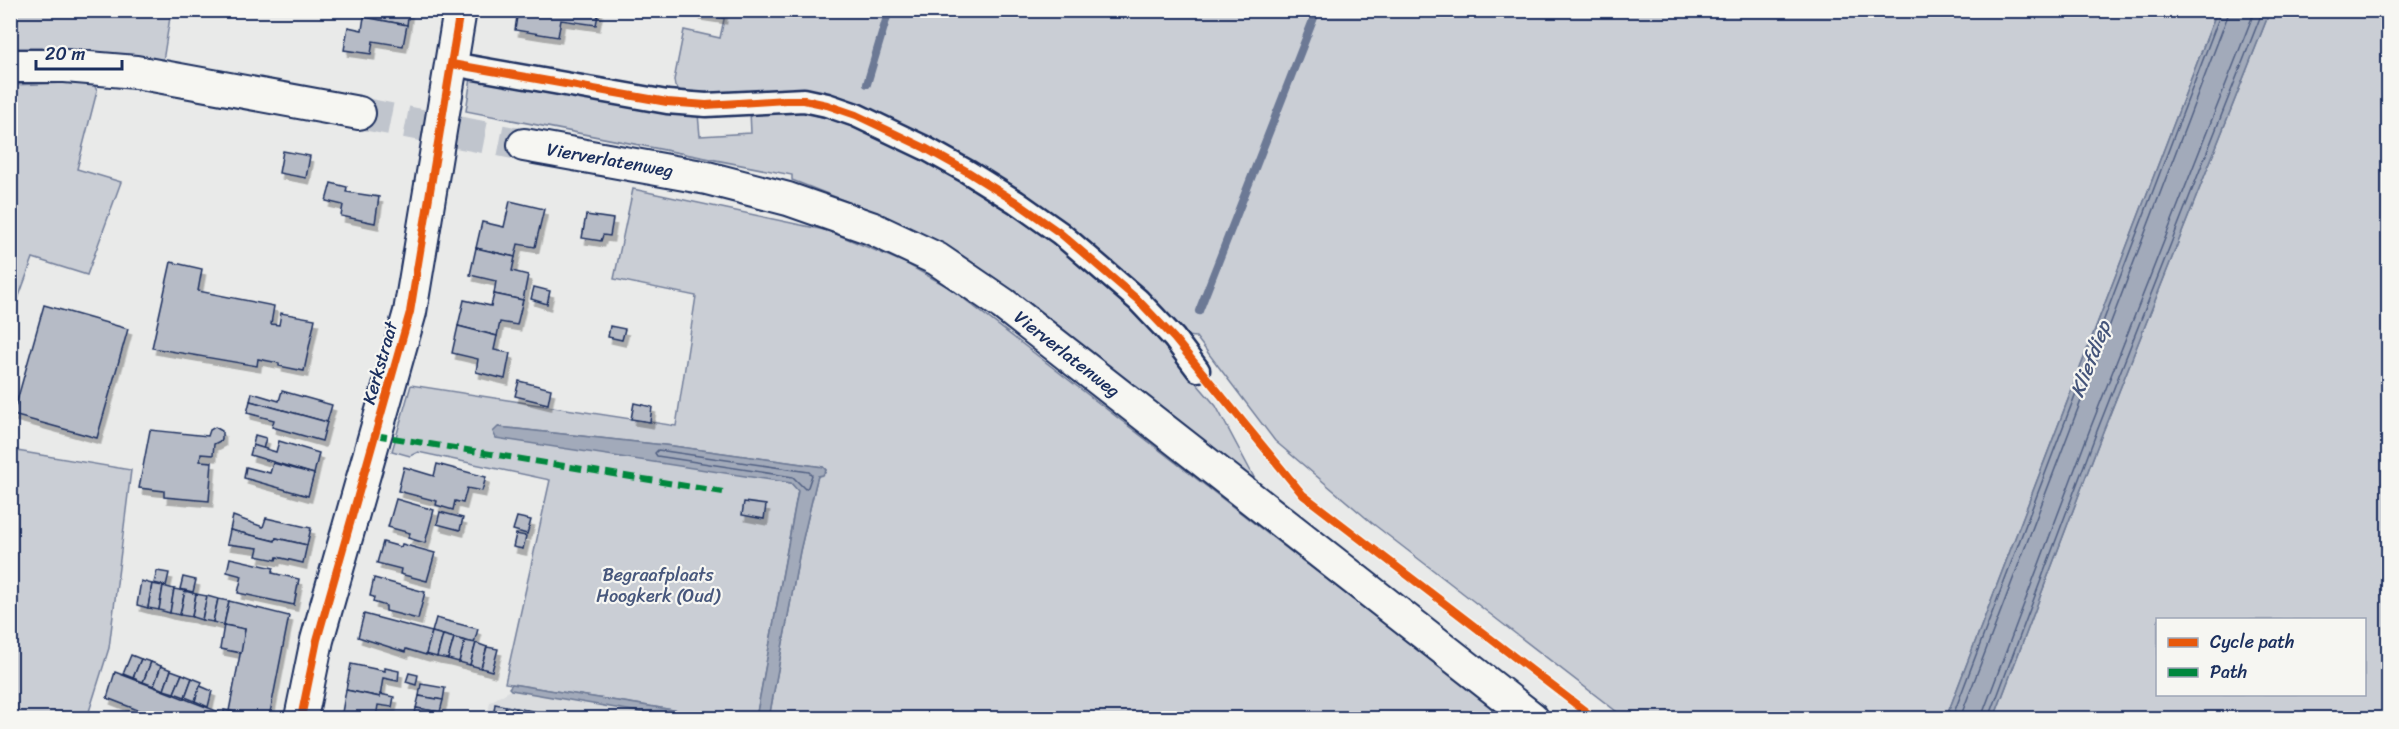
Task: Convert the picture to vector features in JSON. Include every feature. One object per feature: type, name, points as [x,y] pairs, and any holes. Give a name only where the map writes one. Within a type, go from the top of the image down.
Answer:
[{"type":"main road","name":"Kerkstraat","points":[[301,718],[317,640],[410,312],[460,10]]},
{"type":"main road","points":[[10,66],[66,66],[136,72],[359,113]]},
{"type":"main road","name":"Vierverlatenweg","points":[[524,145],[707,178],[788,200],[872,228],[937,259],[1003,304],[1532,718]]},
{"type":"street","points":[[452,64],[667,102],[706,105],[804,100],[856,115],[925,148],[968,172],[1017,202],[1051,227],[1138,300],[1174,338],[1198,370]]},
{"type":"shaded area","points":[[511,690],[674,718],[487,718],[490,702]]},
{"type":"green space","points":[[726,10],[2217,11],[1946,718],[1625,718],[1372,523],[1275,441],[1196,337],[1185,336],[1171,318],[1138,285],[1058,220],[805,90],[683,93],[675,86],[674,80],[684,30],[720,38]]},
{"type":"green space","points":[[10,11],[171,11],[163,61],[58,48],[11,48]]},
{"type":"green space","points":[[2270,11],[2388,11],[2388,718],[1994,718],[2102,434]]},
{"type":"green space","points":[[471,78],[614,104],[698,114],[700,136],[751,133],[750,111],[797,110],[840,122],[917,156],[994,200],[1074,257],[1134,311],[1216,406],[1257,483],[1097,358],[987,276],[931,240],[884,216],[792,180],[792,175],[466,111]]},
{"type":"green space","points":[[93,82],[97,91],[77,169],[121,182],[87,275],[33,258],[11,318],[11,85]]},
{"type":"green space","name":"Begraafplaats Hoogkerk (Oud)","points":[[633,189],[829,231],[905,263],[950,288],[1506,718],[769,718],[800,551],[818,476],[826,470],[823,467],[673,446],[498,427],[791,483],[798,490],[756,718],[723,718],[505,683],[550,480],[418,452],[410,456],[392,451],[411,385],[676,426],[696,296],[614,279]]},
{"type":"green space","points":[[11,450],[131,470],[109,648],[87,718],[11,718]]},
{"type":"water","name":"Kliefdiep","points":[[2217,11],[2270,11],[2102,434],[1994,718],[1946,718]]},
{"type":"water","points":[[498,427],[673,446],[823,467],[826,470],[823,475],[818,476],[800,551],[769,718],[756,718],[798,491],[791,483],[496,438],[493,432]]},
{"type":"water","points":[[512,684],[723,718],[674,718],[511,690],[509,688]]},
{"type":"building","points":[[365,10],[409,10],[407,25],[364,17]]},
{"type":"building","points":[[518,10],[599,10],[596,25],[561,20],[558,37],[515,30]]},
{"type":"building","points":[[698,10],[724,10],[723,18],[697,14]]},
{"type":"building","points":[[364,17],[407,25],[403,46],[373,41],[371,54],[344,50],[348,27],[362,30]]},
{"type":"building","points":[[283,151],[310,156],[306,178],[279,173]]},
{"type":"building","points":[[331,183],[347,187],[346,192],[379,197],[375,223],[341,216],[343,205],[326,201]]},
{"type":"building","points":[[510,201],[544,209],[535,247],[518,244],[515,257],[476,248],[482,222],[504,227]]},
{"type":"building","points":[[586,215],[613,219],[610,236],[603,235],[601,241],[582,238]]},
{"type":"building","points":[[476,248],[515,257],[512,271],[528,275],[523,300],[494,294],[496,281],[470,275]]},
{"type":"building","points":[[171,262],[202,269],[198,291],[274,306],[271,324],[279,325],[281,313],[315,319],[304,371],[258,359],[257,366],[152,348]]},
{"type":"building","points":[[534,287],[550,291],[547,304],[531,299]]},
{"type":"building","points":[[494,294],[523,300],[517,325],[500,322],[497,336],[458,326],[464,300],[491,306]]},
{"type":"building","points":[[44,305],[128,329],[97,438],[13,415]]},
{"type":"building","points":[[458,326],[497,336],[494,350],[510,353],[505,379],[476,372],[478,359],[452,353]]},
{"type":"building","points":[[610,326],[625,329],[622,340],[608,337]]},
{"type":"building","points":[[519,381],[551,389],[548,404],[515,396]]},
{"type":"building","points":[[282,391],[332,405],[327,422],[250,401],[252,393],[279,401]]},
{"type":"building","points":[[250,401],[327,422],[322,441],[272,427],[274,420],[247,413]]},
{"type":"building","points":[[634,403],[652,407],[650,422],[631,419]]},
{"type":"building","points":[[215,427],[222,431],[222,440],[214,444],[213,455],[201,454],[200,461],[212,462],[209,501],[164,497],[164,491],[139,488],[150,430],[208,436],[210,430]]},
{"type":"building","points":[[255,435],[266,438],[263,449],[253,445]]},
{"type":"building","points":[[279,441],[319,453],[314,474],[250,455],[253,445],[276,452]]},
{"type":"building","points":[[273,463],[314,474],[308,496],[244,478],[246,467],[270,473]]},
{"type":"building","points":[[437,464],[486,477],[482,491],[467,488],[463,503],[455,501],[453,510],[436,505],[437,501],[398,491],[404,467],[434,476]]},
{"type":"building","points":[[396,499],[434,510],[425,543],[408,538],[410,533],[388,527]]},
{"type":"building","points":[[744,502],[766,505],[764,519],[742,515]]},
{"type":"building","points":[[440,512],[463,518],[460,530],[437,524]]},
{"type":"building","points":[[233,516],[263,527],[266,518],[311,528],[307,545],[276,538],[275,541],[230,530]]},
{"type":"building","points":[[517,517],[531,520],[527,534],[513,530]]},
{"type":"building","points":[[230,530],[275,541],[276,538],[307,545],[303,563],[277,557],[276,560],[256,556],[258,548],[227,544]]},
{"type":"building","points":[[516,534],[526,536],[523,549],[513,547]]},
{"type":"building","points":[[383,542],[401,547],[402,544],[435,553],[427,581],[400,574],[401,569],[377,563]]},
{"type":"building","points":[[230,558],[274,568],[272,573],[299,579],[294,605],[238,593],[242,576],[227,572]]},
{"type":"building","points":[[157,571],[169,573],[166,586],[154,583]]},
{"type":"building","points":[[183,577],[196,580],[193,592],[180,589]]},
{"type":"building","points":[[374,578],[425,592],[418,619],[386,611],[386,606],[373,602],[374,597],[370,596]]},
{"type":"building","points":[[141,581],[152,584],[148,608],[137,605]]},
{"type":"building","points":[[152,584],[163,586],[159,610],[148,608]]},
{"type":"building","points":[[163,586],[174,589],[170,613],[159,610]]},
{"type":"building","points":[[174,589],[185,591],[180,615],[170,613]]},
{"type":"building","points":[[185,591],[196,594],[192,617],[180,615]]},
{"type":"building","points":[[196,594],[207,596],[202,620],[192,617]]},
{"type":"building","points":[[207,596],[218,599],[213,622],[202,620]]},
{"type":"building","points":[[218,599],[229,601],[224,625],[213,622]]},
{"type":"building","points":[[229,601],[289,616],[269,718],[229,711],[245,629],[224,625]]},
{"type":"building","points":[[364,614],[432,632],[426,655],[406,649],[405,652],[358,637]]},
{"type":"building","points":[[436,618],[478,629],[474,643],[432,632]]},
{"type":"building","points":[[224,625],[245,629],[241,653],[220,649]]},
{"type":"building","points":[[432,632],[443,635],[437,657],[426,654]]},
{"type":"building","points":[[443,635],[454,638],[448,659],[437,657]]},
{"type":"building","points":[[454,638],[465,641],[459,662],[448,659]]},
{"type":"building","points":[[465,641],[476,643],[470,665],[459,662]]},
{"type":"building","points":[[476,643],[487,647],[481,668],[470,665]]},
{"type":"building","points":[[487,647],[498,649],[492,671],[481,668]]},
{"type":"building","points":[[131,655],[141,659],[133,678],[123,674]]},
{"type":"building","points":[[141,659],[151,662],[143,682],[133,678]]},
{"type":"building","points":[[151,662],[161,666],[154,686],[143,682]]},
{"type":"building","points":[[351,664],[385,671],[385,668],[399,671],[398,681],[383,678],[380,697],[346,690]]},
{"type":"building","points":[[161,666],[171,670],[164,690],[154,686]]},
{"type":"building","points":[[171,670],[182,674],[174,693],[164,690]]},
{"type":"building","points":[[115,672],[224,714],[224,710],[262,718],[152,718],[153,716],[107,698]]},
{"type":"building","points":[[409,673],[418,675],[416,685],[406,682]]},
{"type":"building","points":[[182,674],[192,678],[185,697],[174,693]]},
{"type":"building","points":[[192,678],[202,682],[195,701],[185,697]]},
{"type":"building","points":[[421,684],[445,688],[443,700],[419,696]]},
{"type":"building","points":[[200,686],[212,691],[208,707],[195,701]]},
{"type":"building","points":[[346,690],[380,697],[380,694],[394,697],[392,707],[378,705],[376,718],[341,718]]},
{"type":"building","points":[[419,696],[443,700],[440,712],[416,708]]},
{"type":"building","points":[[495,704],[506,706],[504,718],[493,718]]},
{"type":"building","points":[[506,706],[516,708],[515,718],[504,718]]},
{"type":"building","points":[[416,708],[440,712],[439,718],[414,718]]},
{"type":"building","points":[[516,708],[527,710],[526,718],[515,718]]},
{"type":"building","points":[[527,710],[538,712],[537,718],[526,718]]},
{"type":"building","points":[[538,712],[549,714],[548,718],[537,718]]},
{"type":"building","points":[[549,714],[559,716],[559,718],[548,718]]},
{"type":"waterway","points":[[867,84],[889,10]]},
{"type":"waterway","points":[[1199,311],[1317,10]]},
{"type":"tunnel","points":[[359,113],[524,145]]},
{"type":"marked path","points":[[375,435],[723,492]]},
{"type":"cycle path","points":[[301,718],[317,640],[410,312],[460,10]]},
{"type":"cycle path","points":[[452,64],[667,102],[706,105],[804,100],[856,115],[925,148],[968,172],[1060,233],[1138,300],[1174,338],[1303,495],[1594,718]]}]
